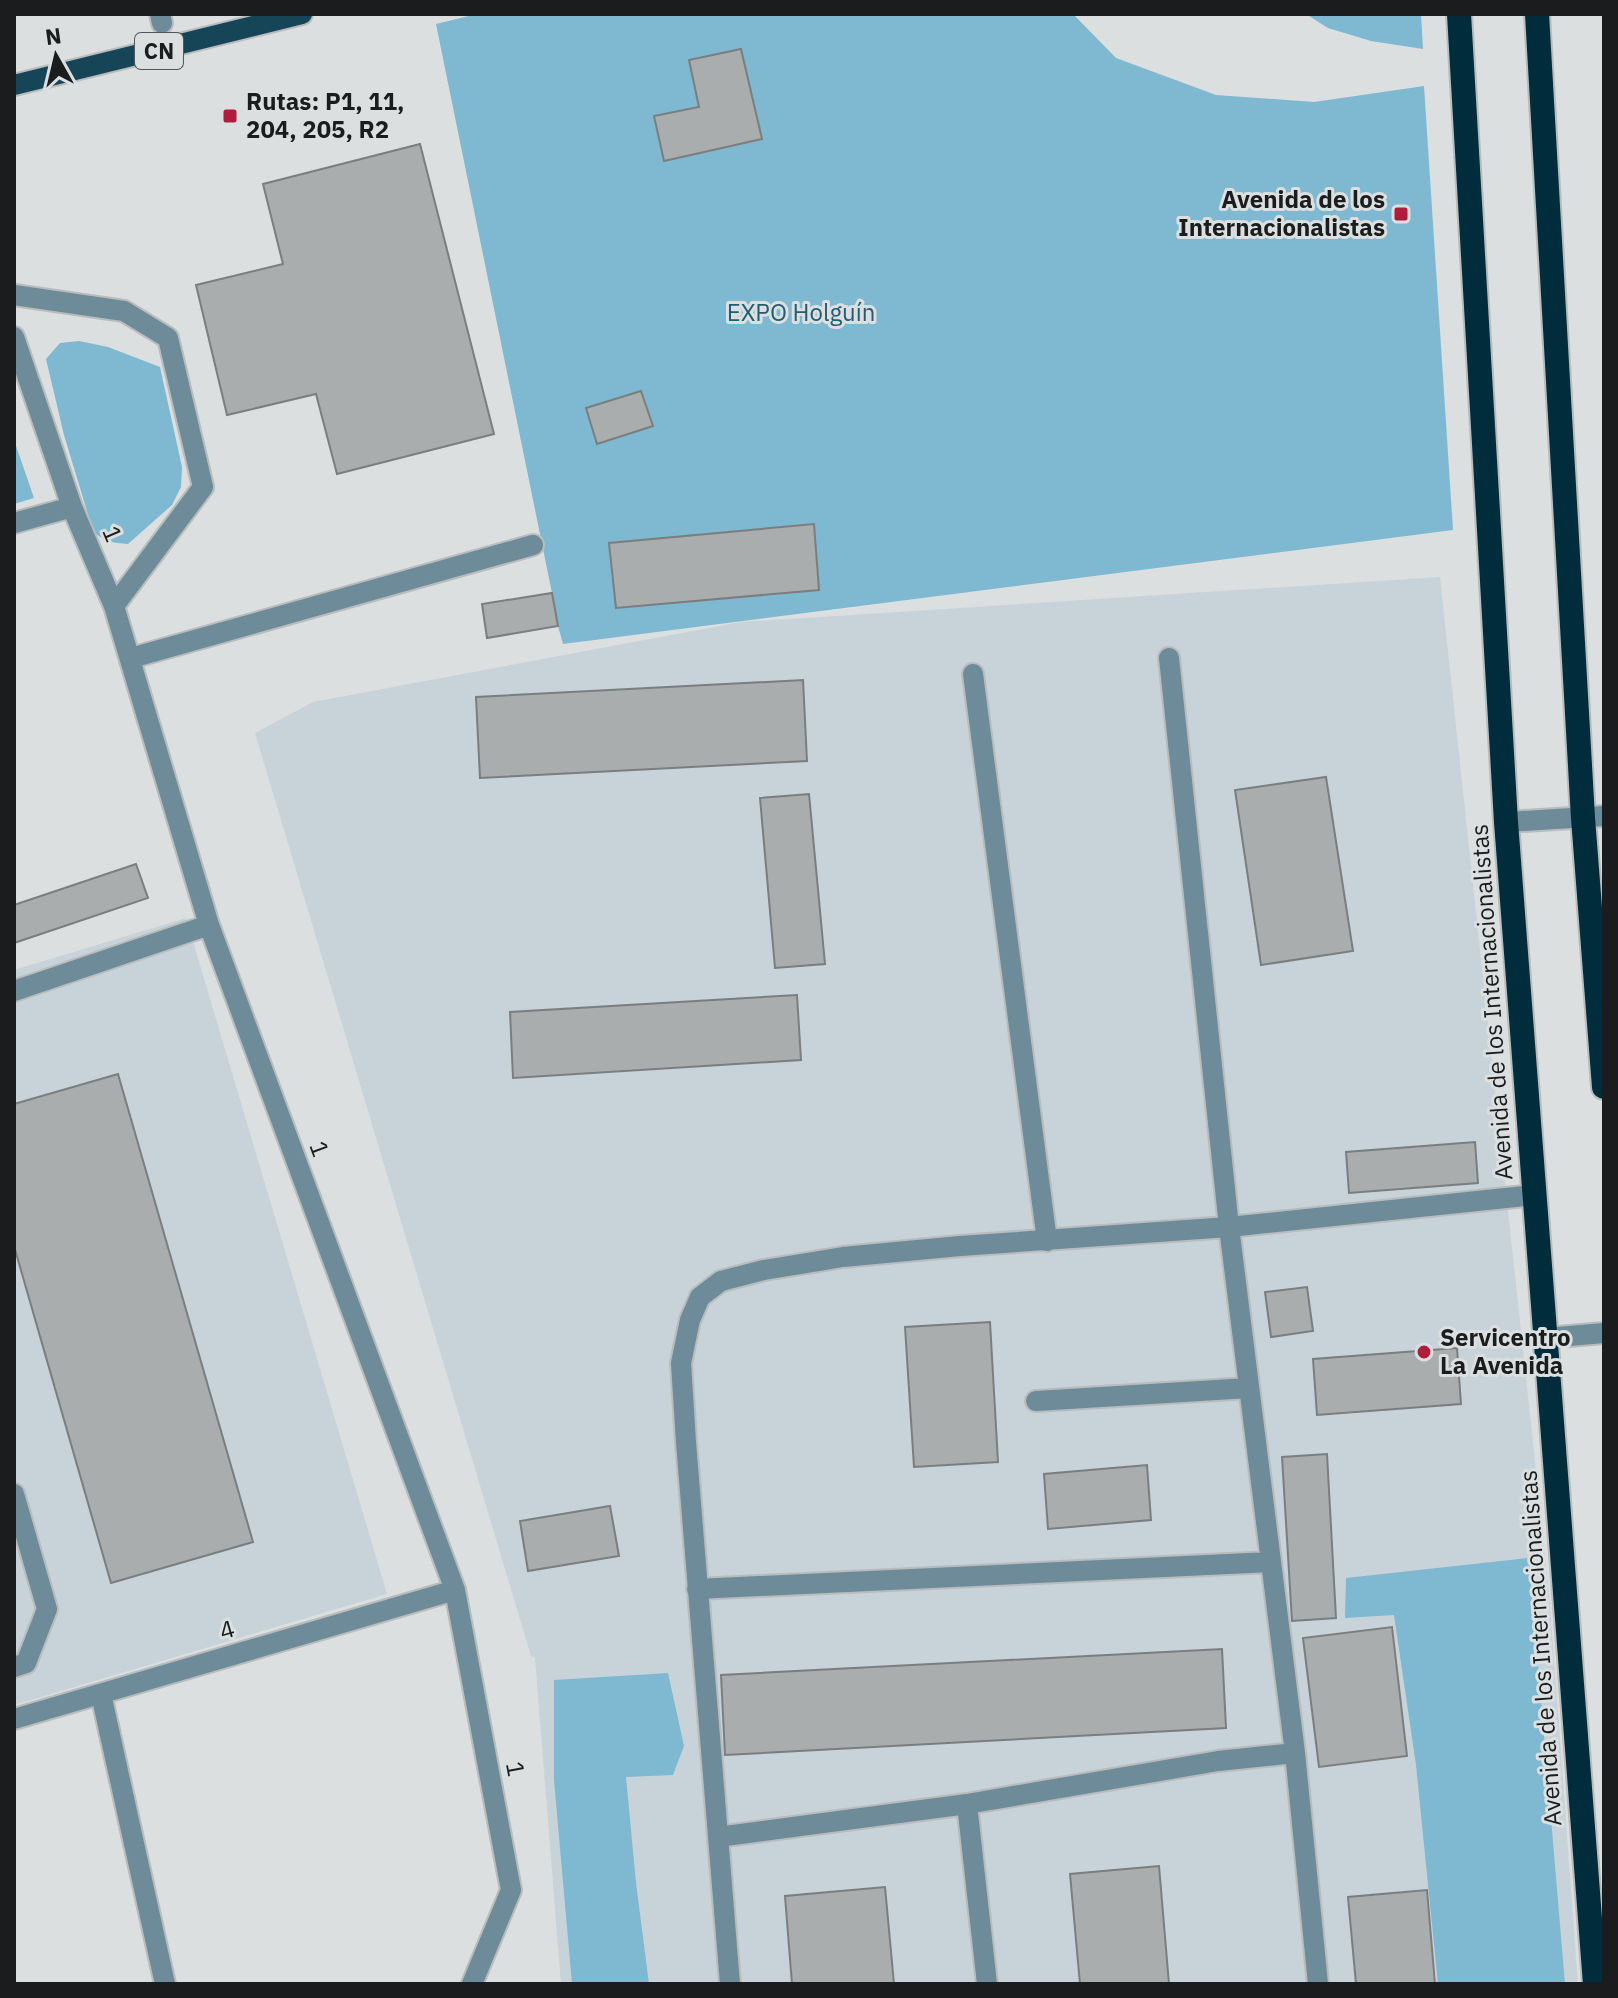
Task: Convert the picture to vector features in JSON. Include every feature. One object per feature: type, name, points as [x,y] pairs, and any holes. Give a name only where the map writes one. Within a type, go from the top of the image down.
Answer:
[{"type":"highway","name":"Avenida de los Internacionalistas","points":[[1459,14],[1506,822],[1595,1984]]},
{"type":"highway","points":[[1537,14],[1594,817],[1604,1087]]},
{"type":"main road","name":"CN","points":[[14,85],[302,14]]},
{"type":"street","points":[[14,295],[124,311],[168,338],[203,487],[114,606]]},
{"type":"street","name":"1","points":[[14,337],[72,507],[114,606],[209,925],[455,1590],[511,1890],[472,1984]]},
{"type":"street","points":[[14,523],[72,507]]},
{"type":"street","points":[[131,658],[533,545]]},
{"type":"street","points":[[1169,658],[1229,1227],[1295,1753],[1318,1984]]},
{"type":"street","points":[[973,674],[1047,1241]]},
{"type":"street","points":[[1506,822],[1594,817]]},
{"type":"street","points":[[14,991],[209,925]]},
{"type":"street","points":[[730,1984],[681,1363],[690,1320],[700,1297],[721,1281],[764,1270],[857,1256],[1229,1227],[1534,1195]]},
{"type":"street","points":[[1546,1338],[1604,1333]]},
{"type":"street","points":[[1036,1401],[1249,1388]]},
{"type":"street","points":[[14,1494],[47,1609],[26,1663],[14,1667]]},
{"type":"street","points":[[697,1589],[1271,1562]]},
{"type":"street","name":"4","points":[[14,1719],[455,1590]]},
{"type":"street","points":[[101,1694],[165,1984]]},
{"type":"street","points":[[718,1837],[967,1804],[1218,1761],[1295,1753]]},
{"type":"street","points":[[967,1804],[987,1984]]},
{"type":"shaded area","points":[[1440,577],[1549,1592],[1578,1984],[561,1984],[535,1658],[531,1656],[255,733],[313,702],[741,622]]},
{"type":"shaded area","points":[[186,918],[387,1594],[14,1705],[14,970]]},
{"type":"green space","name":"EXPO Holguín","points":[[477,14],[1073,14],[1116,58],[1216,95],[1314,102],[1424,86],[1453,530],[563,644],[436,24]]},
{"type":"green space","points":[[1306,14],[1421,14],[1423,49],[1371,41],[1328,28]]},
{"type":"green space","points":[[79,341],[108,347],[160,367],[182,467],[181,487],[172,505],[128,544],[109,541],[93,531],[64,435],[46,359],[60,343]]},
{"type":"green space","points":[[14,440],[34,498],[14,504]]},
{"type":"green space","points":[[1529,1558],[1565,1984],[1438,1984],[1416,1765],[1394,1615],[1345,1618],[1346,1578]]},
{"type":"green space","points":[[668,1673],[684,1746],[673,1775],[626,1777],[649,1984],[572,1984],[554,1780],[554,1680]]},
{"type":"building","points":[[741,49],[762,139],[664,161],[654,116],[699,107],[689,60]]},
{"type":"building","points":[[420,144],[494,434],[337,474],[316,394],[227,415],[196,285],[283,264],[263,184]]},
{"type":"building","points":[[641,391],[653,426],[597,444],[586,408]]},
{"type":"building","points":[[814,524],[819,590],[616,608],[609,543]]},
{"type":"building","points":[[552,593],[558,626],[487,638],[482,604]]},
{"type":"building","points":[[803,680],[807,761],[480,778],[476,697]]},
{"type":"building","points":[[1326,777],[1353,951],[1261,965],[1235,790]]},
{"type":"building","points":[[809,794],[825,964],[775,968],[760,798]]},
{"type":"building","points":[[136,864],[148,898],[14,943],[14,905]]},
{"type":"building","points":[[797,995],[801,1060],[513,1078],[510,1012]]},
{"type":"building","points":[[118,1074],[253,1542],[111,1583],[14,1246],[14,1104]]},
{"type":"building","points":[[1475,1142],[1478,1183],[1349,1193],[1346,1152]]},
{"type":"building","points":[[1307,1287],[1313,1331],[1271,1337],[1265,1292]]},
{"type":"building","points":[[990,1322],[998,1462],[914,1467],[905,1327]]},
{"type":"building","points":[[1457,1348],[1461,1404],[1317,1415],[1313,1359]]},
{"type":"building","points":[[1327,1454],[1336,1618],[1292,1621],[1282,1457]]},
{"type":"building","points":[[1147,1465],[1151,1520],[1048,1529],[1044,1474]]},
{"type":"building","points":[[610,1506],[619,1556],[528,1571],[520,1521]]},
{"type":"building","points":[[1392,1627],[1407,1756],[1319,1767],[1303,1638]]},
{"type":"building","points":[[1222,1649],[1226,1728],[725,1755],[721,1675]]},
{"type":"building","points":[[1159,1866],[1169,1984],[1080,1984],[1070,1874]]},
{"type":"building","points":[[885,1887],[894,1984],[792,1984],[785,1896]]},
{"type":"building","points":[[1427,1890],[1435,1984],[1356,1984],[1348,1897]]},
{"type":"place","name":"Rutas: P1, 11, 204, 205, R2","points":[[230,116]]},
{"type":"place","name":"Avenida de los Internacionalistas","points":[[1401,214]]},
{"type":"place","name":"Servicentro La Avenida","points":[[1424,1352]]}]
